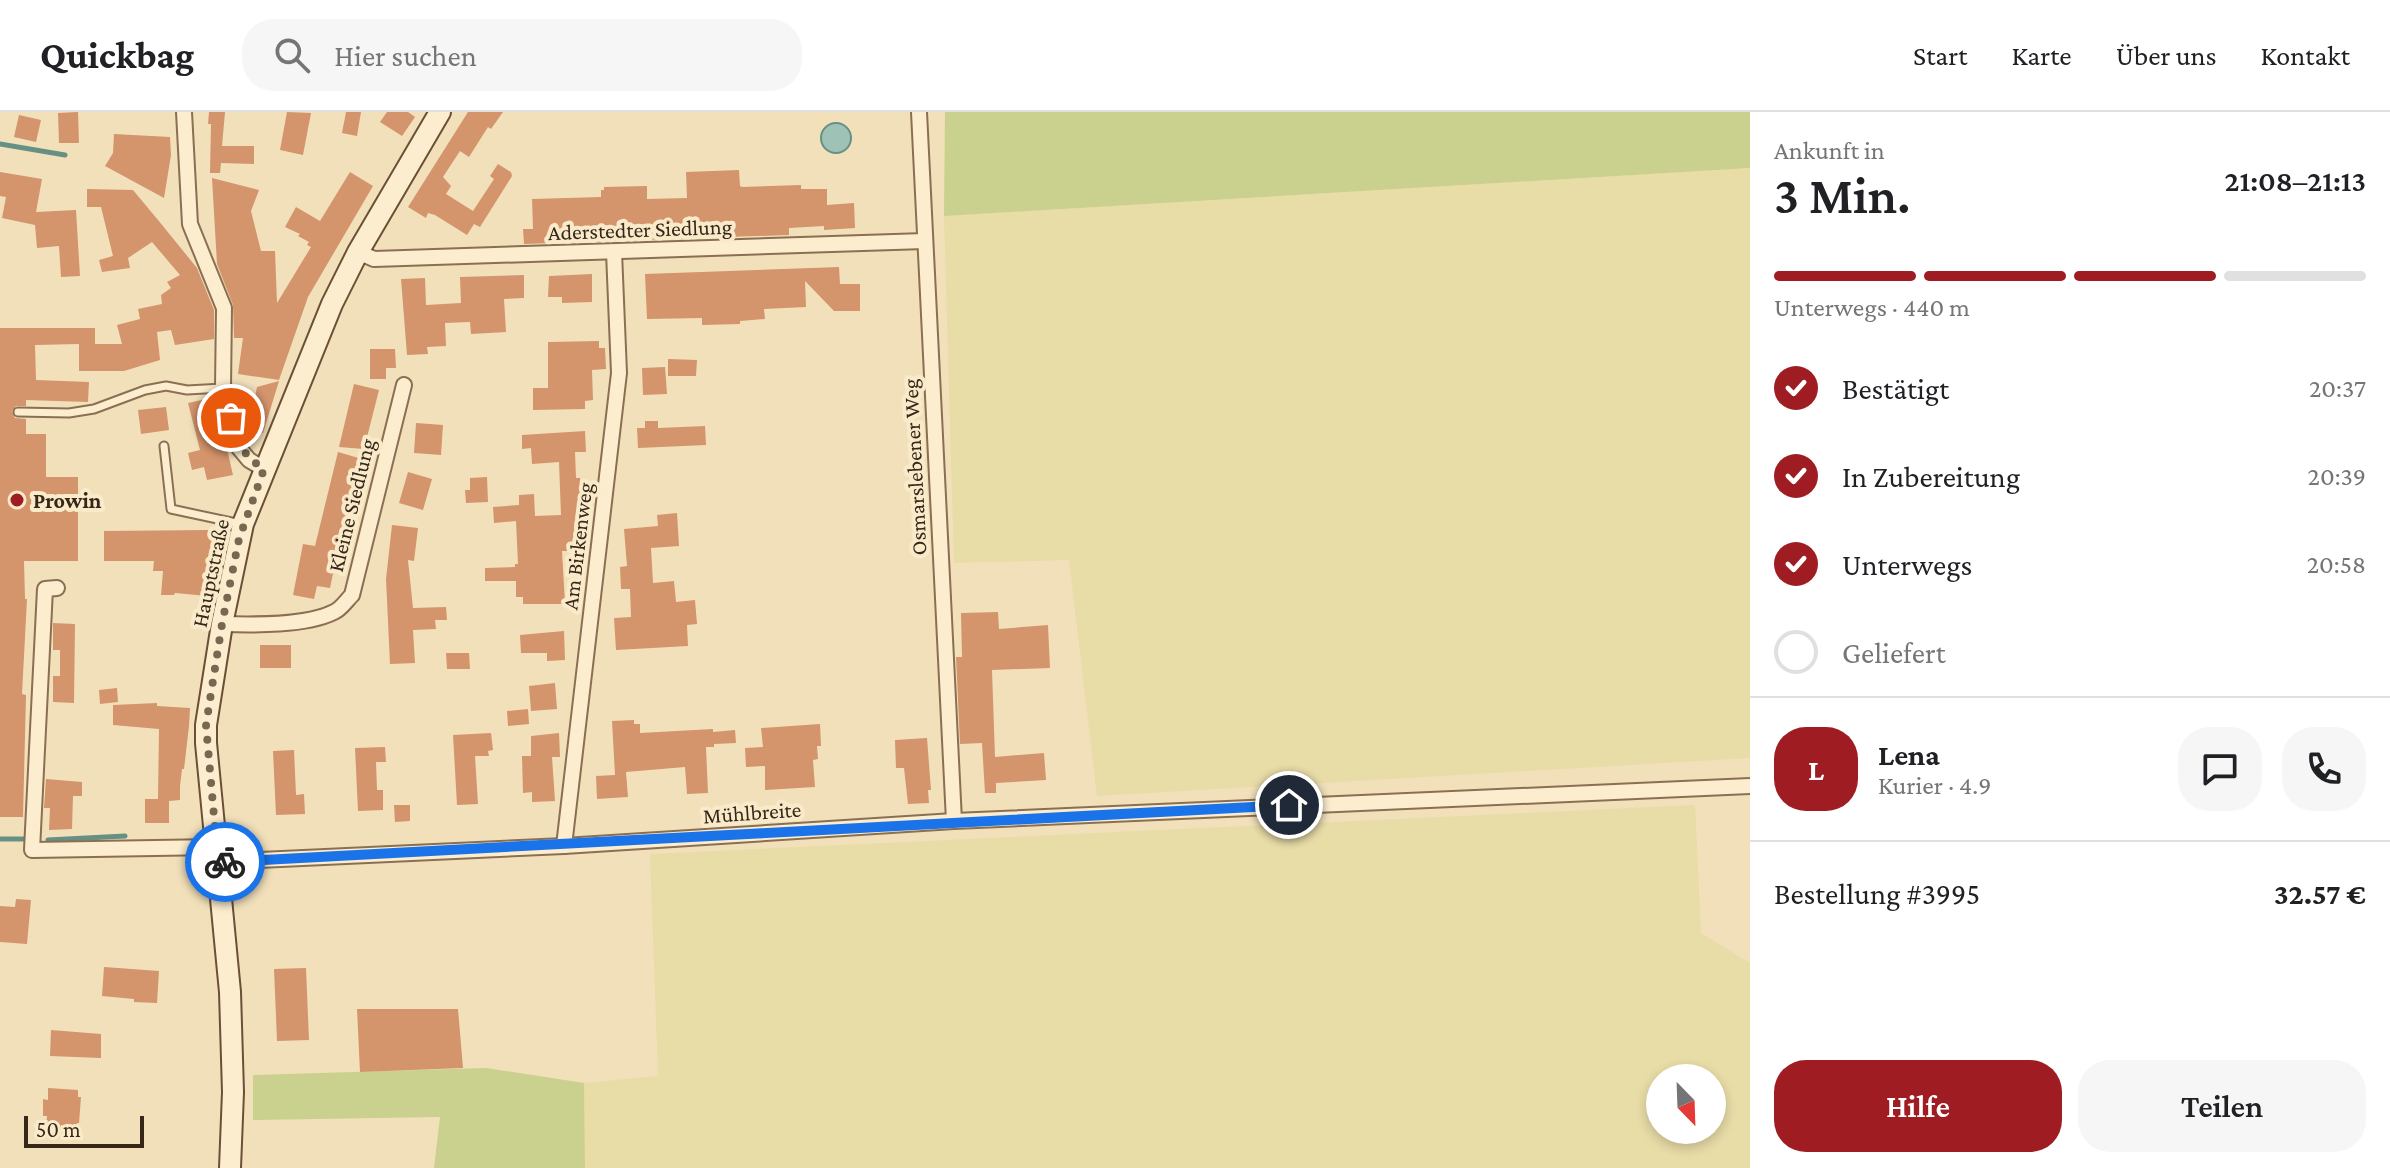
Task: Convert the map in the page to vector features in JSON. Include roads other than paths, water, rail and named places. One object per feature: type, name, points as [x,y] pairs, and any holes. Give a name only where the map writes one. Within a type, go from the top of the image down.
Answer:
[{"type":"main road","name":"Hauptstraße","points":[[230,1168],[232,1036],[206,725],[222,624],[243,524],[332,304],[358,252],[440,112]]},
{"type":"street","points":[[184,112],[190,224],[224,308],[223,388],[239,448],[249,460],[264,469]]},
{"type":"street","name":"Osmarslebener Weg","points":[[919,112],[954,821]]},
{"type":"street","name":"Aderstedter Siedlung","points":[[358,252],[374,259],[925,241]]},
{"type":"street","name":"Am Birkenweg","points":[[564,846],[619,373],[614,252]]},
{"type":"street","name":"Kleine Siedlung","points":[[222,624],[252,625],[314,619],[336,611],[352,595],[404,385]]},
{"type":"street","points":[[57,588],[45,589],[32,850],[217,855]]},
{"type":"street","name":"Mühlbreite","points":[[217,855],[564,846],[954,821],[1750,786]]},
{"type":"lane","points":[[18,412],[69,413],[94,409],[145,390],[166,386],[187,390],[223,388]]},
{"type":"lane","points":[[164,446],[171,509],[243,524]]},
{"type":"water","points":[[836,123],[847,127],[851,138],[847,149],[836,153],[825,149],[821,138],[825,127]]},
{"type":"waterway","points":[[0,144],[65,155]]},
{"type":"waterway","points":[[48,840],[125,836]]},
{"type":"waterway","points":[[0,839],[25,839]]},
{"type":"place","name":"Prowin","points":[[17,500]]}]
